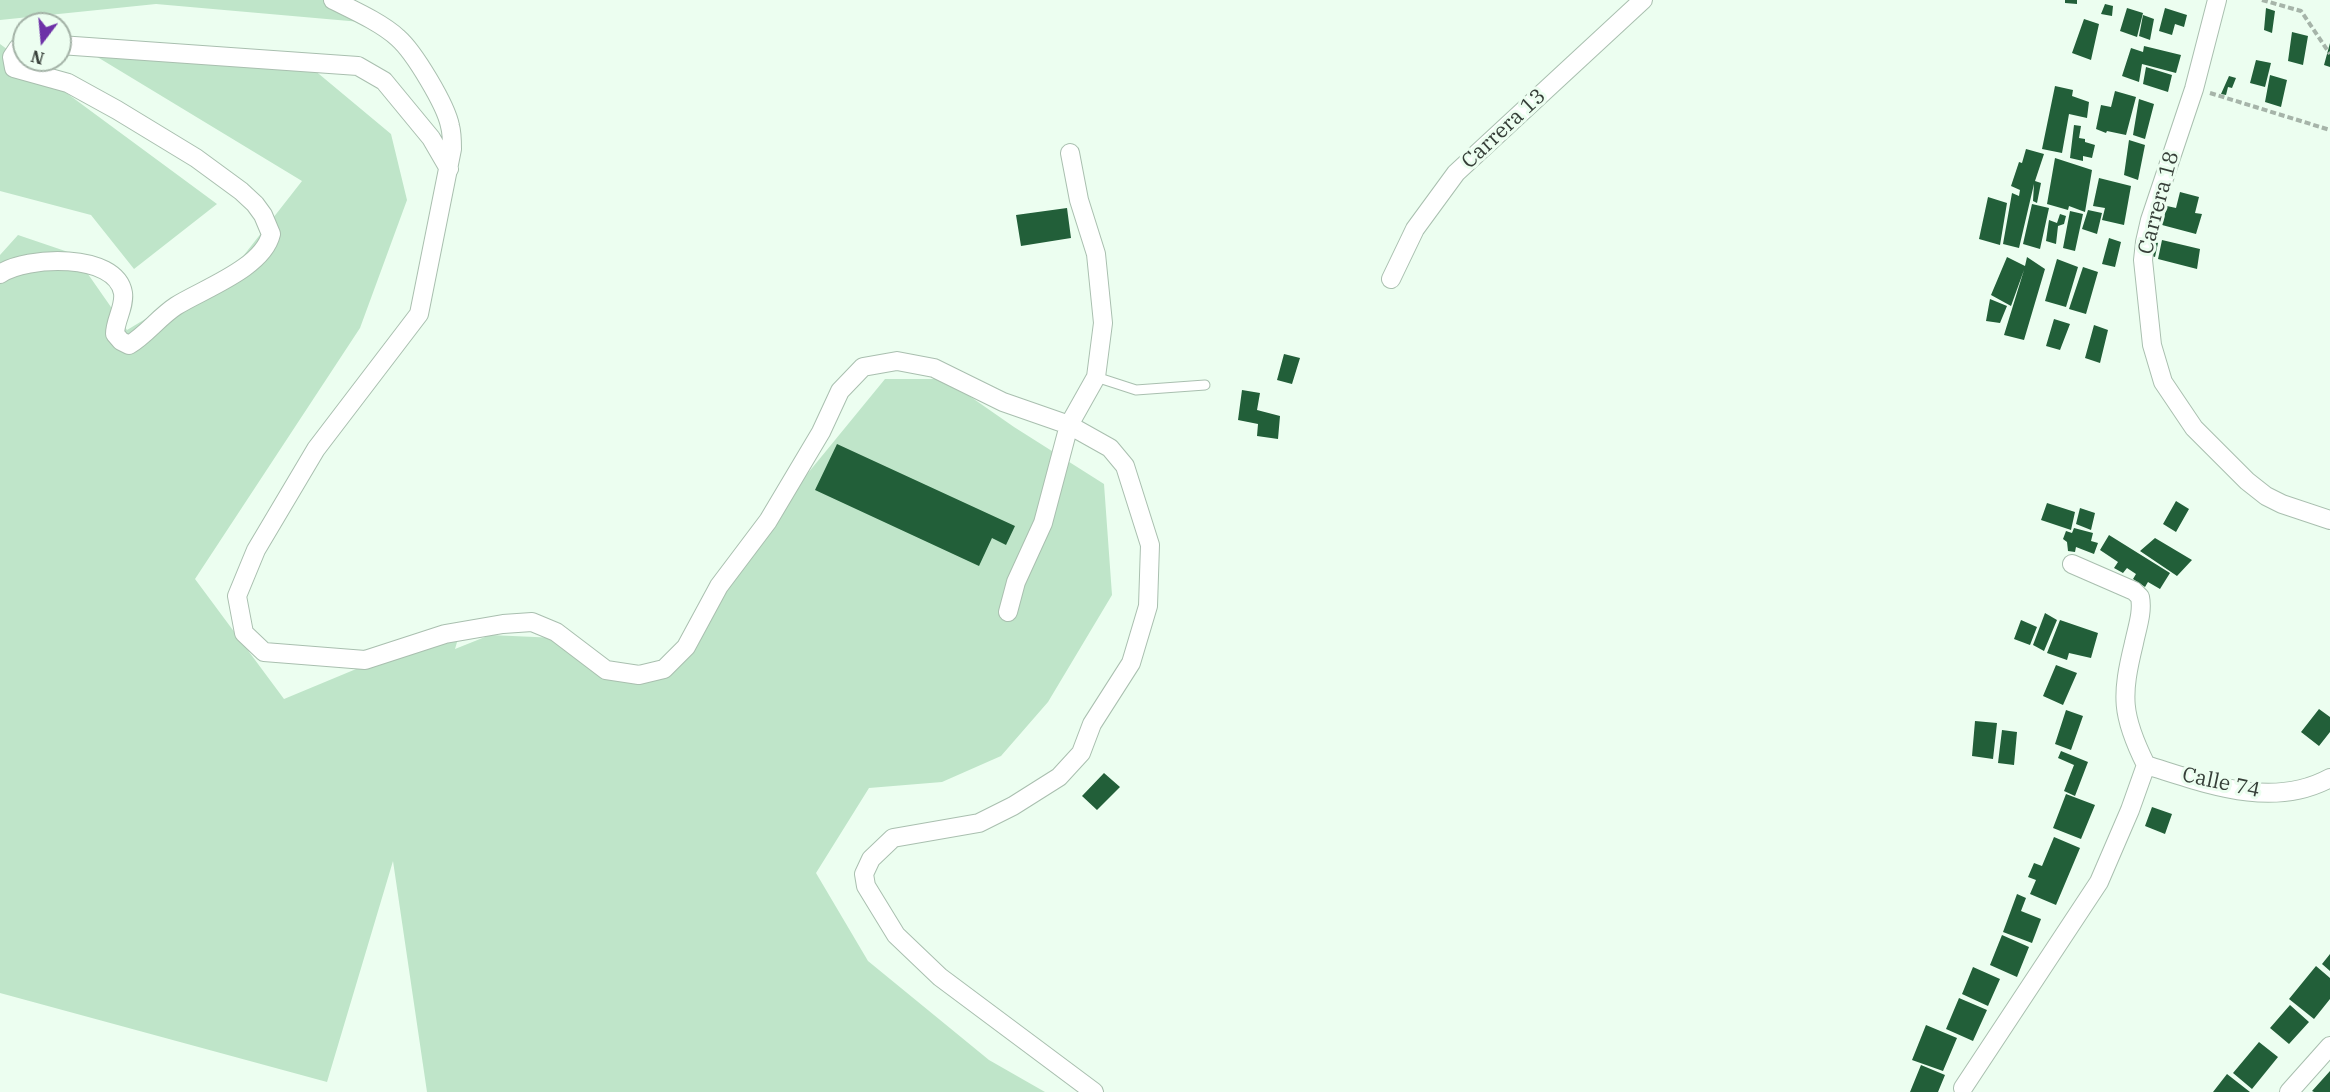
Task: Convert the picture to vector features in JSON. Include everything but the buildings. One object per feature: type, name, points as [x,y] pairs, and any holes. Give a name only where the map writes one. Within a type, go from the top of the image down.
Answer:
[{"type":"street","points":[[333,0],[397,37],[416,60],[445,109],[450,126],[452,149],[419,314],[316,449],[256,550],[237,596],[244,633],[264,652],[365,660],[445,634],[532,622],[556,632],[606,670],[639,675],[664,669],[686,647],[719,586],[768,521],[821,432],[840,391],[863,367],[897,361],[934,368],[1003,402],[1069,425],[1110,448],[1125,465],[1150,545],[1148,606],[1131,663],[1092,723],[1081,753],[1059,777],[1014,806],[979,823],[893,838],[871,859],[864,874],[866,886],[896,935],[940,977],[1094,1092]]},
{"type":"street","name":"Carrera 13","points":[[1391,279],[1415,229],[1456,173],[1643,0]]},
{"type":"street","name":"Carrera 18","points":[[2217,0],[2194,89],[2150,220],[2145,242],[2142,260],[2152,345],[2163,382],[2194,428],[2266,496],[2282,504],[2330,520]]},
{"type":"street","points":[[72,46],[358,66],[384,81],[431,138],[449,169]]},
{"type":"street","points":[[0,274],[24,264],[48,261],[102,268],[112,274],[123,292],[123,304],[115,334],[129,345],[176,306],[232,277],[263,249],[271,234],[255,204],[241,190],[196,158],[68,83],[28,72]]},
{"type":"street","points":[[1008,612],[1016,582],[1043,523],[1069,425],[1096,377],[1103,323],[1096,254],[1079,200],[1070,153]]},
{"type":"street","points":[[1962,1088],[2099,882],[2130,810],[2146,765],[2132,737],[2124,702],[2126,672],[2140,618],[2140,597],[2134,591],[2072,564]]},
{"type":"street","name":"Calle 74","points":[[2146,765],[2224,788],[2258,794],[2313,788],[2330,778]]},
{"type":"street","points":[[2289,1092],[2330,1046]]},
{"type":"lane","points":[[1096,377],[1136,390],[1205,385]]},
{"type":"path","points":[[2262,0],[2301,11],[2330,54]]},
{"type":"path","points":[[2194,89],[2330,130]]},
{"type":"green space","points":[[0,0],[326,0],[372,23],[156,4],[72,13],[12,12],[12,19],[0,20]]},
{"type":"green space","points":[[0,44],[12,53],[12,72],[38,72],[217,204],[134,269],[91,215],[0,191]]},
{"type":"green space","points":[[94,55],[307,64],[391,134],[407,200],[360,328],[195,579],[284,699],[462,625],[455,649],[490,635],[557,638],[638,683],[697,645],[741,560],[885,379],[945,379],[1014,427],[1104,484],[1112,595],[1048,702],[1001,756],[942,782],[869,788],[816,873],[868,961],[989,1060],[1045,1092],[427,1092],[393,861],[327,1082],[0,993],[0,255],[18,235],[74,254],[127,330],[237,264],[302,181]]}]
